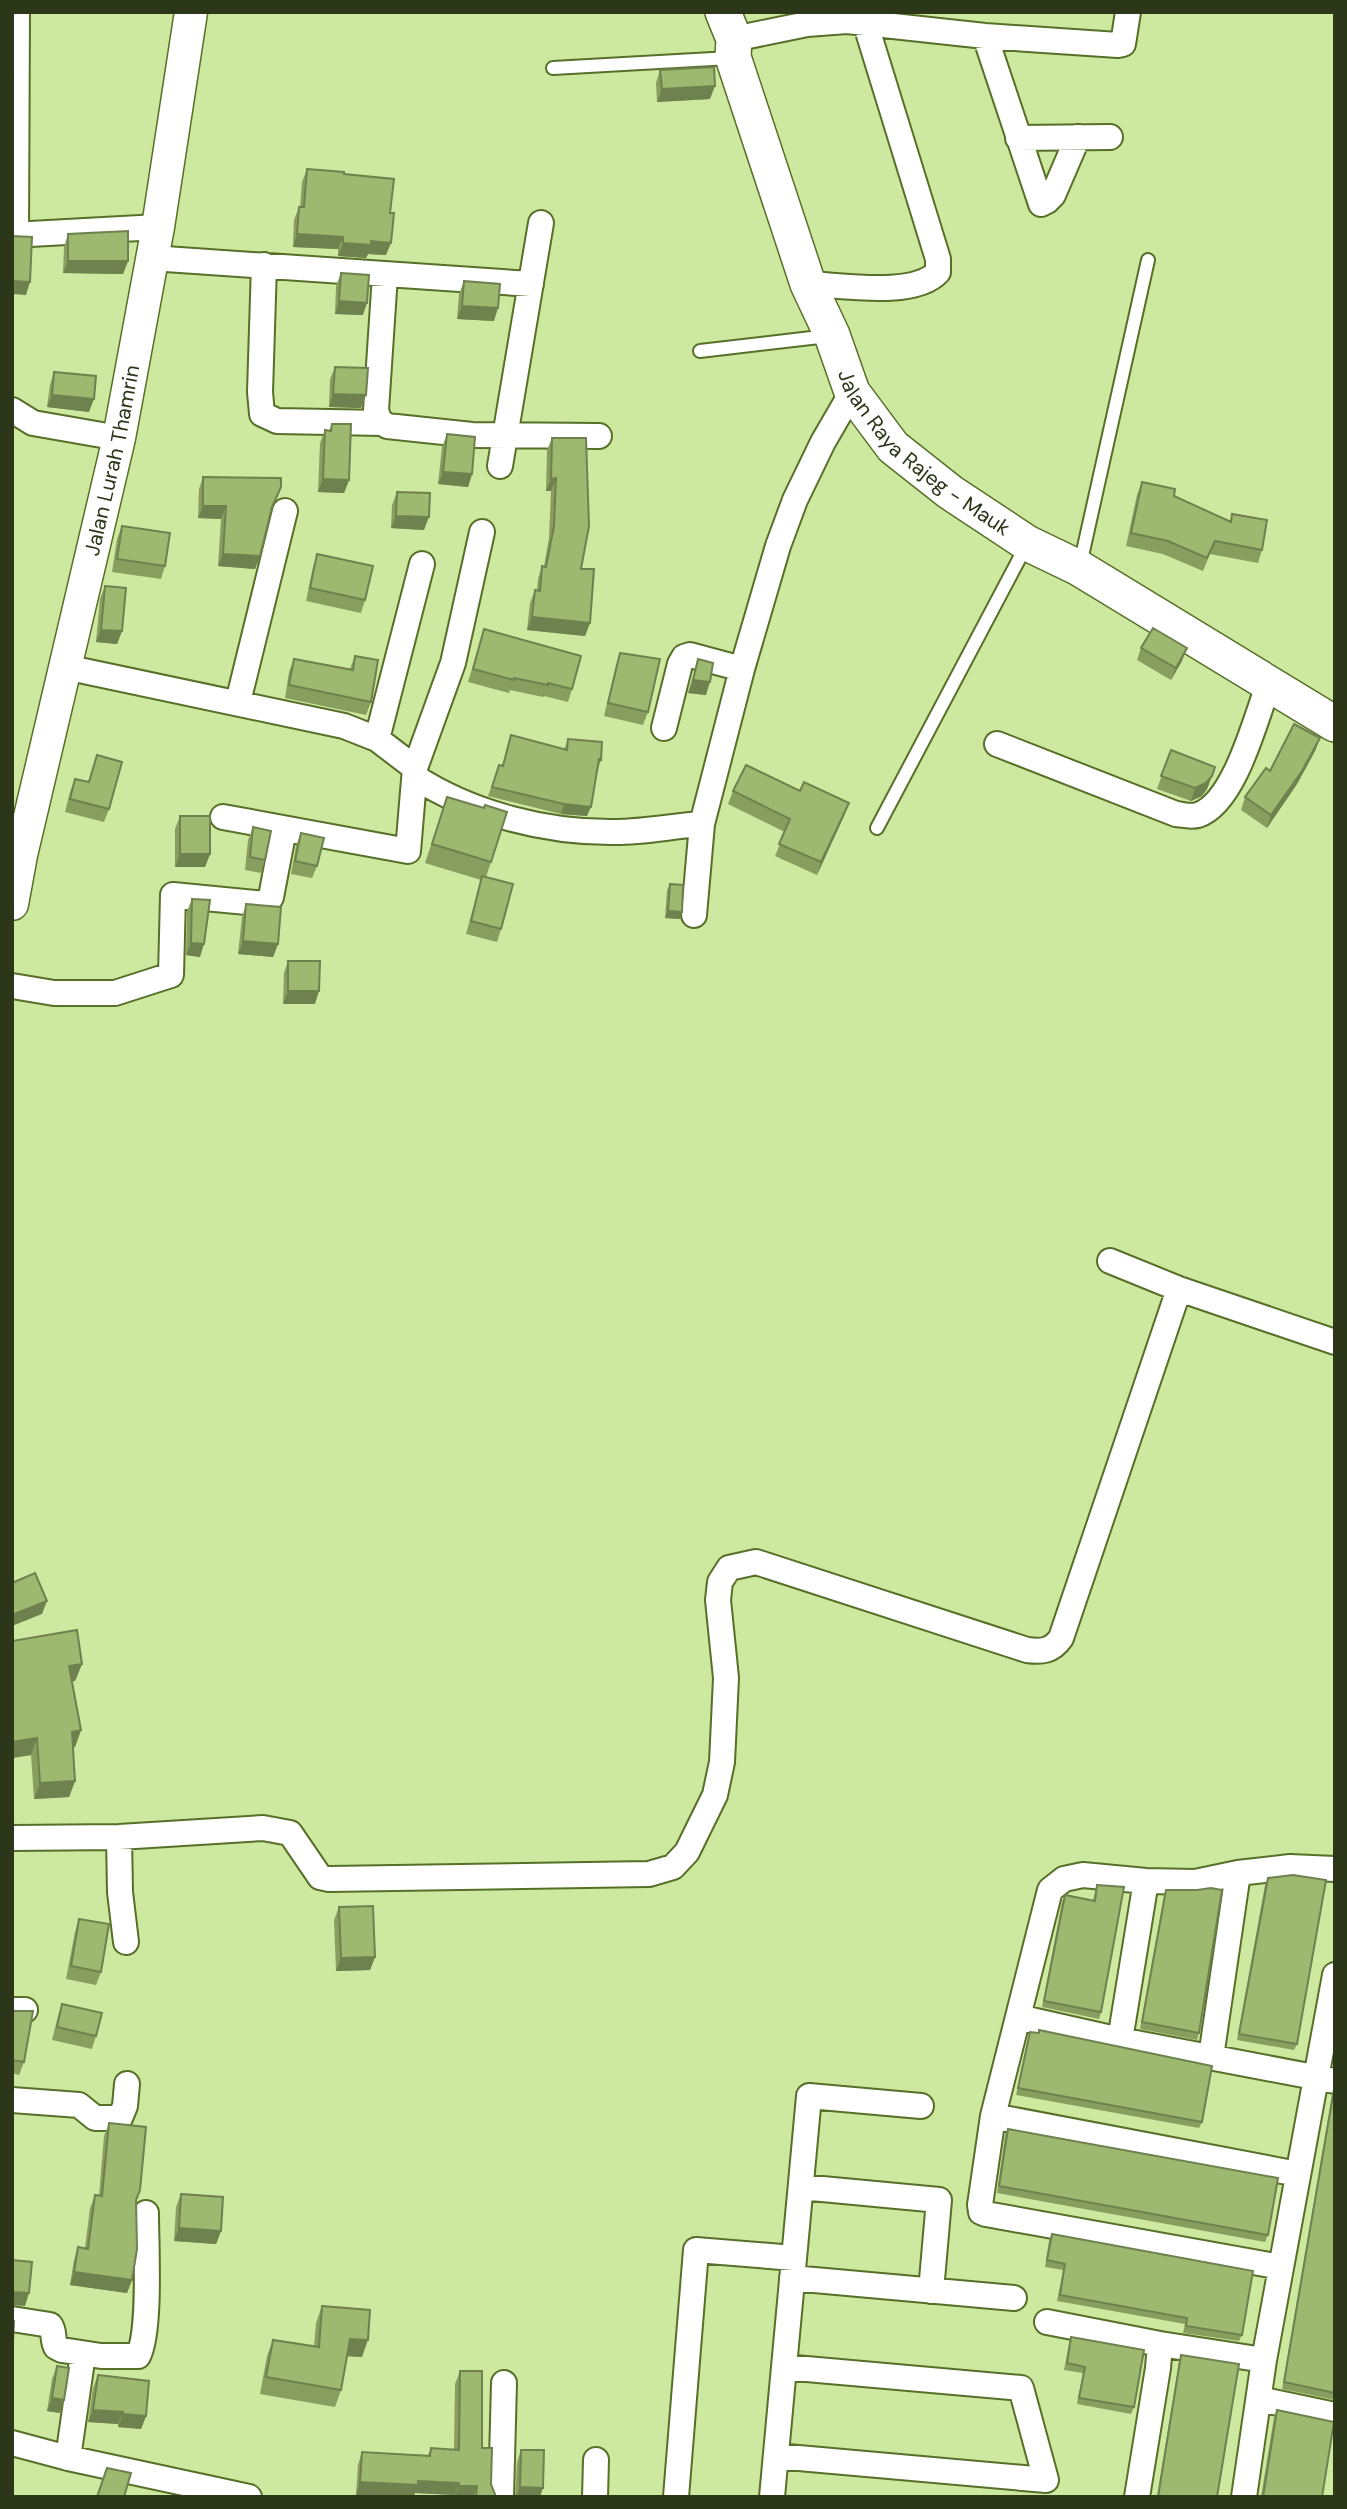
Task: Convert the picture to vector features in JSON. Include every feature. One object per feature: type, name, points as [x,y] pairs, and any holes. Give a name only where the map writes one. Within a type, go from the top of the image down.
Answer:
[{"type":"main road","name":"Jalan Raya Rajeg - Mauk","points":[[730,36],[808,284],[832,335],[852,392],[886,439],[907,460],[950,492],[1027,543],[1079,568],[1335,724]]},
{"type":"street","points":[[17,12],[14,235],[158,227]]},
{"type":"street","name":"Jalan Lurah Thamrin","points":[[12,904],[17,854],[119,438],[158,227],[191,12]]},
{"type":"street","points":[[730,36],[847,20],[985,36],[1123,44],[1128,12]]},
{"type":"street","points":[[808,284],[894,287],[920,283],[938,272],[937,259],[865,22]]},
{"type":"street","points":[[985,36],[1040,202],[1044,204],[1053,195],[1078,137]]},
{"type":"street","points":[[1018,138],[1110,137]]},
{"type":"street","points":[[500,466],[541,223]]},
{"type":"street","points":[[151,258],[531,284]]},
{"type":"street","points":[[264,265],[260,393],[262,414],[277,421],[383,423]]},
{"type":"street","points":[[385,275],[376,410],[383,423],[387,426],[472,435],[599,436]]},
{"type":"street","points":[[694,915],[702,824],[742,668],[794,499],[852,392]]},
{"type":"street","points":[[12,410],[33,422],[119,438]]},
{"type":"street","points":[[238,702],[285,511]]},
{"type":"street","points":[[223,817],[408,851],[415,773],[453,663],[482,532]]},
{"type":"street","points":[[377,739],[422,564]]},
{"type":"street","points":[[664,728],[684,657],[690,655],[742,668]]},
{"type":"street","points":[[65,667],[344,726],[377,739],[415,773],[454,799],[542,826],[615,832],[702,824]]},
{"type":"street","points":[[997,744],[1177,814],[1199,815],[1223,794],[1237,768],[1269,683]]},
{"type":"street","points":[[12,986],[54,993],[115,993],[171,975],[173,895],[267,904],[271,897],[284,829]]},
{"type":"street","points":[[1110,1261],[1179,1289],[1335,1342]]},
{"type":"street","points":[[12,1838],[119,1837],[279,1829],[290,1833],[320,1877],[329,1880],[649,1874],[673,1867],[687,1852],[715,1795],[723,1762],[726,1678],[718,1600],[720,1582],[729,1567],[756,1562],[1027,1650],[1047,1650],[1061,1638],[1179,1289]]},
{"type":"street","points":[[119,1837],[120,1892],[126,1942]]},
{"type":"street","points":[[1281,2267],[983,2213],[979,2205],[993,2116],[1050,1890],[1063,1879],[1083,1875],[1195,1882],[1238,1873],[1290,1867],[1335,1869]]},
{"type":"street","points":[[1211,2057],[1238,1873]]},
{"type":"street","points":[[1120,2040],[1146,1881]]},
{"type":"street","points":[[1244,2497],[1264,2360],[1298,2174],[1325,2079],[1335,1975]]},
{"type":"street","points":[[1018,2017],[1120,2040],[1325,2079]]},
{"type":"street","points":[[12,2100],[79,2105],[95,2118],[120,2118],[125,2106],[127,2084]]},
{"type":"street","points":[[772,2497],[809,2096],[921,2106]]},
{"type":"street","points":[[993,2116],[1298,2174]]},
{"type":"street","points":[[801,2188],[939,2200],[931,2291]]},
{"type":"street","points":[[12,2319],[50,2325],[56,2347],[83,2354],[132,2358],[138,2356],[141,2350],[147,2274],[146,2213]]},
{"type":"street","points":[[676,2497],[696,2250],[931,2291],[1014,2298]]},
{"type":"street","points":[[1047,2322],[1160,2344],[1264,2360]]},
{"type":"street","points":[[1137,2497],[1160,2344]]},
{"type":"street","points":[[68,2458],[83,2354]]},
{"type":"street","points":[[776,2456],[1046,2480],[1021,2388],[784,2367]]},
{"type":"street","points":[[501,2497],[504,2383]]},
{"type":"street","points":[[1259,2399],[1335,2415]]},
{"type":"street","points":[[12,2443],[176,2489],[249,2497]]},
{"type":"street","points":[[595,2497],[596,2460]]},
{"type":"lane","points":[[552,68],[730,36]]},
{"type":"lane","points":[[1079,568],[1148,260]]},
{"type":"lane","points":[[700,351],[832,335]]},
{"type":"lane","points":[[877,828],[1027,543]]},
{"type":"building","points":[[714,67],[715,86],[662,89],[660,70]]},
{"type":"building","points":[[307,169],[394,179],[390,213],[394,213],[391,243],[343,243],[343,237],[297,234],[299,207],[304,207]]},
{"type":"building","points":[[128,231],[128,261],[68,261],[68,234]]},
{"type":"building","points":[[12,236],[32,237],[30,282],[12,281]]},
{"type":"building","points":[[341,273],[369,275],[367,303],[339,301]]},
{"type":"building","points":[[464,281],[500,284],[498,308],[462,306]]},
{"type":"building","points":[[335,367],[368,368],[366,395],[333,394]]},
{"type":"building","points":[[54,372],[96,376],[94,399],[52,395]]},
{"type":"building","points":[[332,424],[351,424],[349,480],[323,479],[325,430],[331,431]]},
{"type":"building","points":[[447,434],[475,437],[472,474],[443,472]]},
{"type":"building","points":[[552,438],[586,438],[589,526],[581,569],[594,569],[590,623],[532,617],[535,590],[540,591],[542,566],[546,567],[554,526],[556,478],[551,479]]},
{"type":"building","points":[[203,477],[281,478],[281,487],[272,507],[260,556],[223,554],[226,506],[203,506]]},
{"type":"building","points":[[1142,482],[1175,489],[1174,496],[1231,522],[1232,514],[1267,520],[1262,550],[1215,541],[1207,558],[1168,541],[1131,533]]},
{"type":"building","points":[[397,492],[430,493],[429,517],[396,516]]},
{"type":"building","points":[[122,526],[170,533],[165,566],[117,559]]},
{"type":"building","points":[[317,554],[373,566],[365,600],[310,588]]},
{"type":"building","points":[[105,586],[126,588],[122,631],[101,630]]},
{"type":"building","points":[[1153,628],[1187,648],[1176,668],[1141,648]]},
{"type":"building","points":[[484,629],[581,656],[572,689],[548,683],[514,680],[473,669]]},
{"type":"building","points":[[620,653],[660,659],[648,712],[608,703]]},
{"type":"building","points":[[355,656],[378,660],[371,702],[289,685],[294,659],[353,670]]},
{"type":"building","points":[[698,659],[713,663],[710,682],[693,680]]},
{"type":"building","points":[[1294,724],[1320,738],[1302,771],[1271,815],[1245,797],[1266,768],[1270,771]]},
{"type":"building","points":[[511,735],[567,750],[568,739],[602,742],[591,807],[564,804],[492,787],[499,765],[503,766]]},
{"type":"building","points":[[1171,750],[1215,767],[1212,776],[1206,783],[1195,788],[1161,776]]},
{"type":"building","points":[[97,755],[122,762],[109,809],[70,799],[75,779],[89,782]]},
{"type":"building","points":[[746,765],[800,791],[804,782],[849,803],[821,862],[779,844],[790,819],[733,791]]},
{"type":"building","points":[[447,797],[507,812],[491,862],[432,844]]},
{"type":"building","points":[[180,816],[210,816],[210,854],[180,854]]},
{"type":"building","points":[[253,827],[271,831],[265,860],[250,857]]},
{"type":"building","points":[[301,833],[324,838],[317,866],[295,861]]},
{"type":"building","points":[[482,876],[513,884],[501,929],[471,921]]},
{"type":"building","points":[[670,884],[683,885],[682,912],[668,911]]},
{"type":"building","points":[[192,899],[210,900],[204,944],[191,943]]},
{"type":"building","points":[[246,904],[281,907],[278,944],[243,941]]},
{"type":"building","points":[[288,961],[320,961],[319,991],[288,991]]},
{"type":"building","points":[[35,1573],[47,1601],[12,1615],[12,1583]]},
{"type":"building","points":[[77,1630],[82,1664],[69,1666],[81,1730],[72,1732],[75,1781],[40,1783],[37,1738],[12,1742],[12,1641]]},
{"type":"building","points":[[1293,1875],[1326,1880],[1297,2044],[1239,2034],[1268,1878]]},
{"type":"building","points":[[1097,1885],[1124,1887],[1101,2012],[1044,2001],[1065,1895],[1095,1901]]},
{"type":"building","points":[[1166,1890],[1222,1890],[1199,2033],[1142,2022]]},
{"type":"building","points":[[373,1906],[375,1957],[341,1958],[339,1907]]},
{"type":"building","points":[[79,1919],[109,1924],[101,1972],[71,1966]]},
{"type":"building","points":[[62,2004],[102,2013],[96,2036],[57,2027]]},
{"type":"building","points":[[12,2011],[33,2011],[24,2062],[12,2060]]},
{"type":"building","points":[[1039,2030],[1212,2066],[1202,2122],[1018,2088],[1030,2032],[1039,2033]]},
{"type":"building","points":[[1335,2089],[1335,2393],[1284,2382]]},
{"type":"building","points":[[109,2123],[146,2127],[140,2190],[136,2200],[137,2249],[132,2280],[74,2272],[78,2247],[88,2249],[95,2195],[102,2196]]},
{"type":"building","points":[[1008,2129],[1278,2178],[1268,2235],[999,2186]]},
{"type":"building","points":[[181,2194],[223,2197],[221,2231],[179,2228]]},
{"type":"building","points":[[1052,2234],[1253,2271],[1242,2335],[1186,2326],[1187,2318],[1060,2295],[1065,2264],[1047,2260]]},
{"type":"building","points":[[12,2260],[32,2262],[29,2293],[12,2292]]},
{"type":"building","points":[[322,2306],[370,2310],[368,2340],[350,2339],[341,2390],[266,2377],[273,2340],[319,2347]]},
{"type":"building","points":[[12,2320],[14,2321],[13,2341],[12,2341]]},
{"type":"building","points":[[1071,2337],[1144,2350],[1134,2407],[1079,2398],[1085,2367],[1067,2363]]},
{"type":"building","points":[[1181,2355],[1239,2364],[1217,2497],[1158,2497]]},
{"type":"building","points":[[57,2366],[69,2368],[64,2400],[52,2398]]},
{"type":"building","points":[[460,2371],[482,2371],[482,2448],[492,2448],[491,2484],[496,2497],[476,2497],[477,2486],[459,2486],[459,2483],[418,2481],[418,2485],[360,2482],[362,2452],[430,2456],[431,2448],[459,2450]]},
{"type":"building","points":[[98,2375],[149,2381],[146,2416],[93,2410]]},
{"type":"building","points":[[1277,2410],[1334,2422],[1322,2497],[1263,2497]]},
{"type":"building","points":[[521,2450],[544,2450],[543,2488],[520,2487]]},
{"type":"building","points":[[107,2468],[131,2473],[124,2497],[97,2497]]}]
